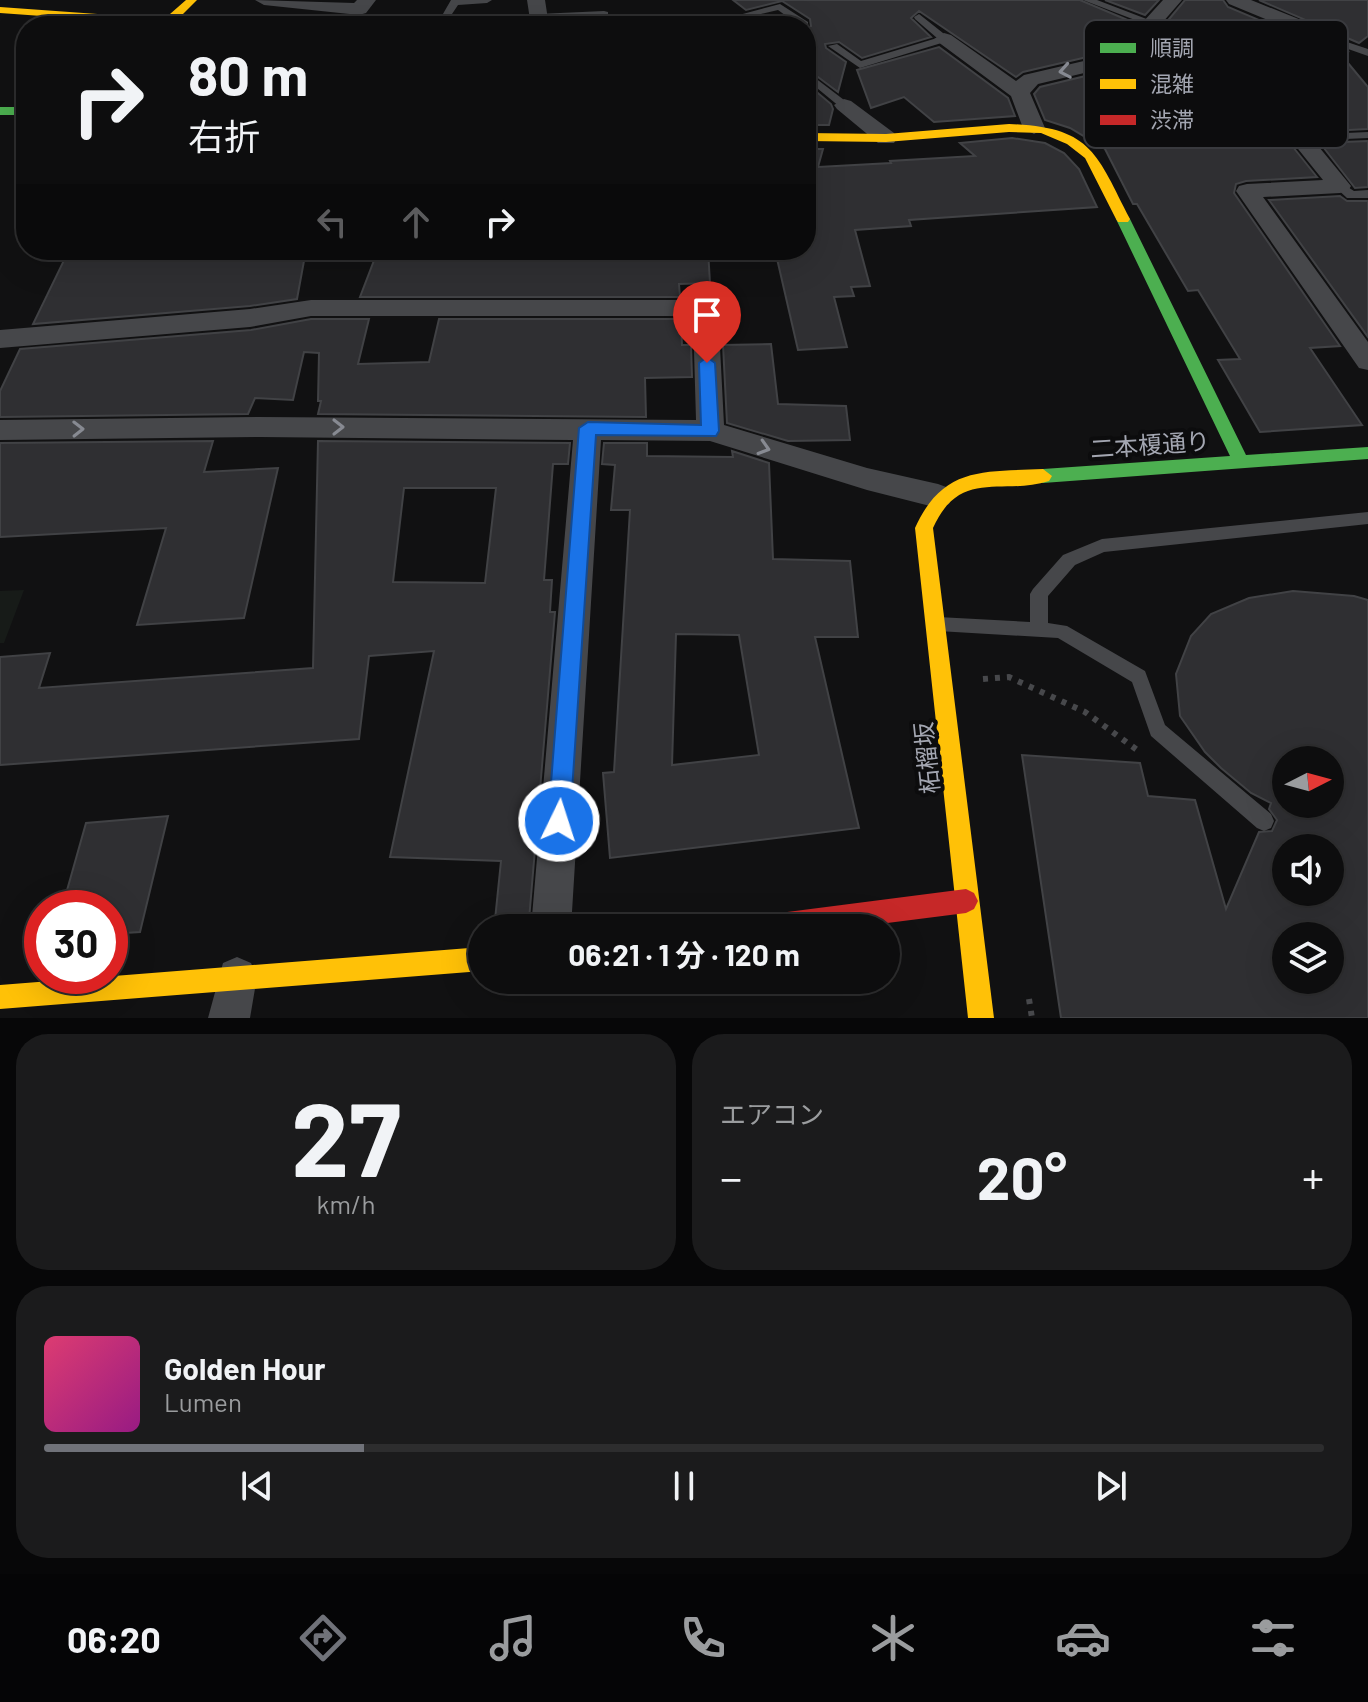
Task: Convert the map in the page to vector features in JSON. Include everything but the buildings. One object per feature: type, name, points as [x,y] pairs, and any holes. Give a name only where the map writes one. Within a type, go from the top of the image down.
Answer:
[{"type":"street","points":[[176,16],[192,0]]},
{"type":"street","points":[[264,0],[359,9],[367,0]]},
{"type":"street","points":[[1155,20],[1173,0]]},
{"type":"street","points":[[1235,0],[1284,20]]},
{"type":"street","points":[[3,13],[59,16]]},
{"type":"street","points":[[944,39],[1020,93],[1034,128]]},
{"type":"street","points":[[1020,93],[1023,85],[1031,79],[1084,67]]},
{"type":"street","points":[[844,105],[886,138]]},
{"type":"street","points":[[816,137],[886,138],[1034,128],[1072,141],[1091,156],[1241,462]]},
{"type":"street","points":[[1309,148],[1340,186]]},
{"type":"street","points":[[1340,186],[1247,191],[1368,361]]},
{"type":"street","points":[[0,339],[250,318],[311,308],[705,308],[710,431]]},
{"type":"street","points":[[552,914],[588,428]]},
{"type":"street","points":[[0,430],[588,428],[710,431],[867,479],[938,496]]},
{"type":"street","name":"二本榎通り","points":[[938,496],[956,486],[979,480],[1368,453]]},
{"type":"street","name":"柘榴坂","points":[[938,496],[929,509],[924,528],[981,1018]]},
{"type":"street","points":[[865,914],[966,901]]},
{"type":"street","points":[[0,997],[468,960]]},
{"type":"street","points":[[229,1018],[237,977]]},
{"type":"lane","points":[[446,16],[455,2],[487,0]]},
{"type":"lane","points":[[1088,0],[1144,20]]},
{"type":"lane","points":[[742,16],[780,7],[793,16]]},
{"type":"lane","points":[[538,14],[604,14]]},
{"type":"lane","points":[[919,17],[944,39]]},
{"type":"lane","points":[[833,46],[860,65],[944,39]]},
{"type":"lane","points":[[1348,46],[1368,53]]},
{"type":"lane","points":[[816,82],[844,105]]},
{"type":"lane","points":[[1348,136],[1368,135]]},
{"type":"lane","points":[[1340,186],[1351,195],[1368,194]]},
{"type":"lane","points":[[1039,628],[1039,594],[1069,560],[1102,546],[1368,518]]},
{"type":"lane","points":[[935,624],[1061,631],[1139,677],[1158,730],[1264,821]]},
{"type":"path","points":[[942,683],[1009,677],[1085,712],[1146,757]]},
{"type":"shaded area","points":[[24,590],[4,643],[0,643],[0,591]]},
{"type":"traffic: fast","points":[[0,111],[16,111]]},
{"type":"traffic: fast","points":[[1123,219],[1241,462]]},
{"type":"traffic: fast","points":[[1043,476],[1368,453]]},
{"type":"traffic: slow","points":[[175,16],[192,0]]},
{"type":"traffic: slow","points":[[0,10],[83,16]]},
{"type":"traffic: slow","points":[[816,137],[886,138],[1009,128],[1043,129],[1072,141],[1091,156],[1123,219]]},
{"type":"traffic: slow","points":[[981,1018],[924,528],[943,496],[957,487],[989,479],[1043,476]]},
{"type":"traffic: slow","points":[[0,997],[468,960]]},
{"type":"traffic: jam","points":[[865,914],[966,901]]},
{"type":"route","points":[[559,821],[588,428],[710,431],[707,363]]}]
